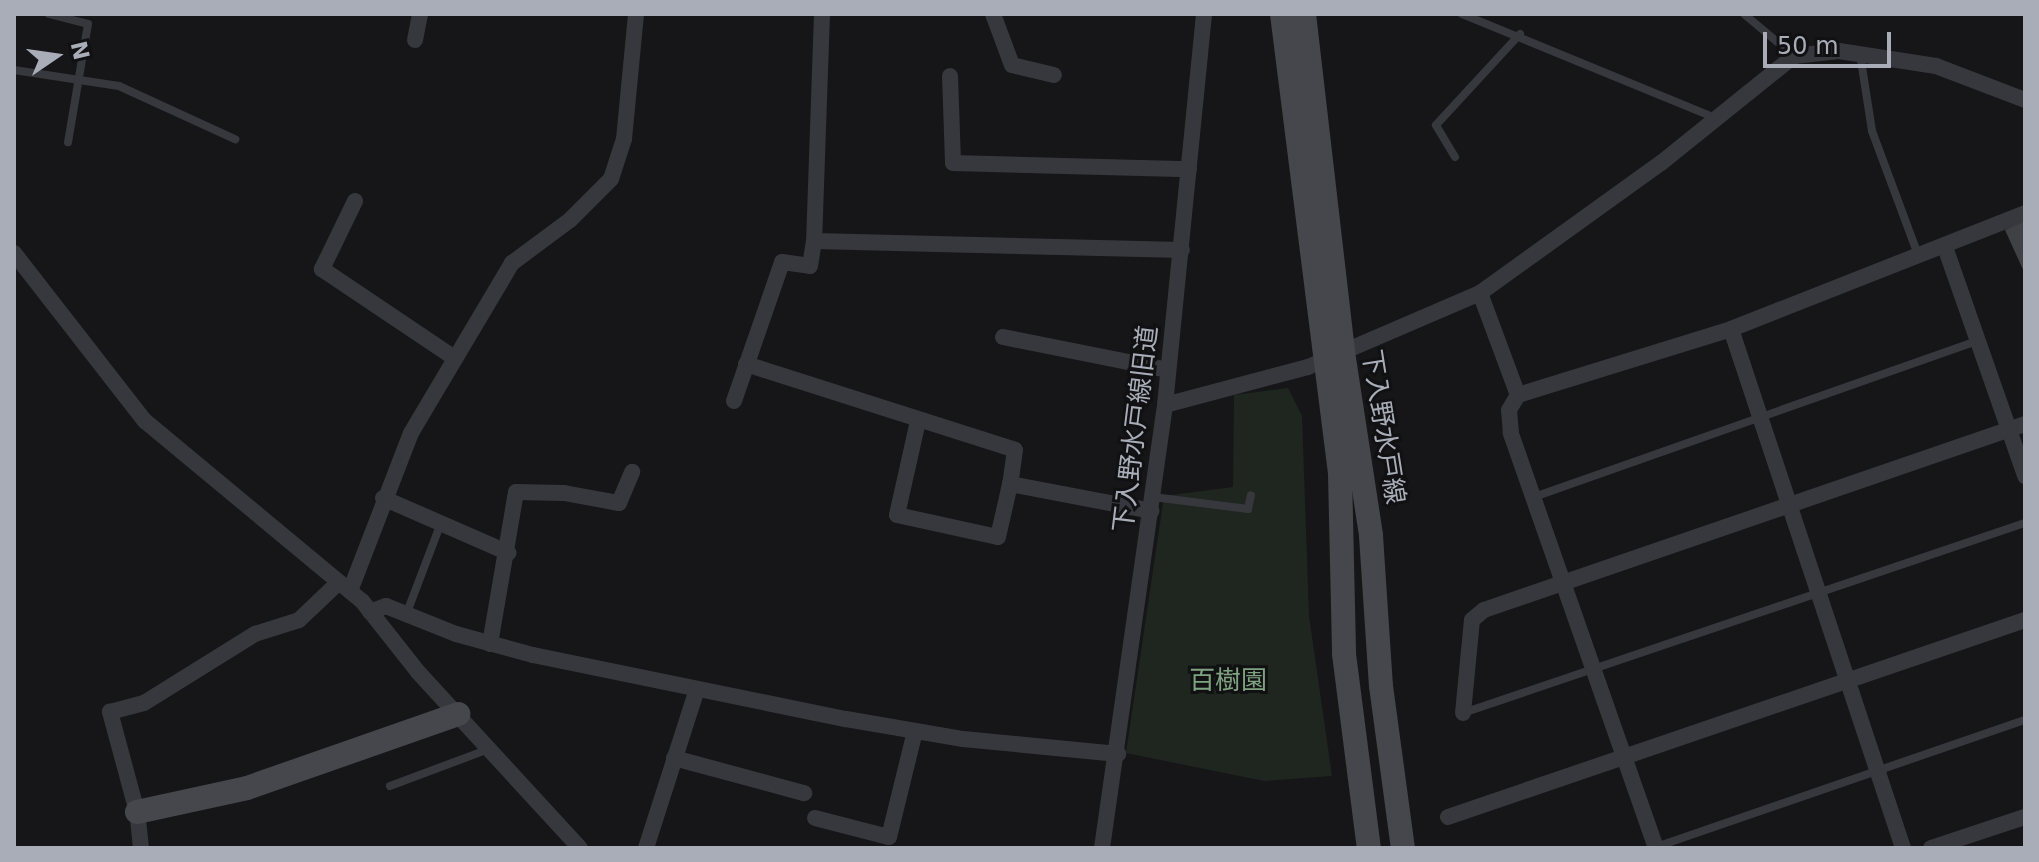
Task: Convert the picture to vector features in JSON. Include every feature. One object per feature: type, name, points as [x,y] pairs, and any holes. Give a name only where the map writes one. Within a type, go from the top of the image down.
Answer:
[{"type":"main road","name":"下入野水戸線","points":[[1282,14],[1333,356],[1371,536],[1381,686],[1403,848]]},
{"type":"main road","name":"下入野水戸線","points":[[1304,14],[1333,356],[1340,474],[1344,654],[1369,848]]},
{"type":"main road","points":[[137,812],[247,788],[458,714]]},
{"type":"street","points":[[415,40],[420,14]]},
{"type":"street","points":[[141,848],[137,812],[110,712],[144,703],[255,634],[299,620],[345,586],[411,433],[453,357],[512,263],[570,220],[611,179],[624,139],[636,14]]},
{"type":"street","points":[[734,401],[782,262],[810,266],[814,241],[822,14]]},
{"type":"street","points":[[993,14],[1012,65],[1054,75]]},
{"type":"street","name":"下入野水戸線旧道","points":[[1102,848],[1118,754],[1165,405],[1204,14]]},
{"type":"street","points":[[1165,405],[1333,356],[1480,293],[1661,163],[1713,117],[1794,56],[1859,53],[1936,66],[2025,100]]},
{"type":"street","points":[[950,76],[953,163],[1189,169]]},
{"type":"street","points":[[355,201],[322,269],[453,357]]},
{"type":"street","points":[[1655,848],[1511,433],[1509,410],[1518,395],[1731,329],[2025,213]]},
{"type":"street","points":[[814,241],[1182,250]]},
{"type":"street","points":[[1945,247],[1978,341],[2017,427],[2025,476]]},
{"type":"street","points":[[14,253],[145,421],[345,586],[580,848]]},
{"type":"street","points":[[1480,293],[1518,395]]},
{"type":"street","points":[[1731,329],[1903,848]]},
{"type":"street","points":[[1003,337],[1168,370]]},
{"type":"street","points":[[746,364],[1015,450],[998,537],[897,515],[918,421]]},
{"type":"street","points":[[1463,713],[1472,620],[1484,610],[2017,427]]},
{"type":"street","points":[[490,644],[509,553],[516,492],[564,493],[619,503],[632,472]]},
{"type":"street","points":[[1010,484],[1152,504]]},
{"type":"street","points":[[383,498],[509,553]]},
{"type":"street","points":[[370,612],[386,606],[490,644],[697,689],[915,731],[1118,754]]},
{"type":"street","points":[[1448,817],[2025,620]]},
{"type":"street","points":[[646,848],[697,689]]},
{"type":"street","points":[[815,818],[889,837],[915,731]]},
{"type":"street","points":[[674,758],[804,793]]},
{"type":"street","points":[[1931,848],[2025,817]]},
{"type":"lane","points":[[49,14],[88,24],[68,142]]},
{"type":"lane","points":[[1462,14],[1520,34],[1713,117]]},
{"type":"lane","points":[[1744,14],[1794,56]]},
{"type":"lane","points":[[1455,157],[1436,125],[1520,34]]},
{"type":"lane","points":[[1859,53],[1869,122],[1919,257]]},
{"type":"lane","points":[[14,70],[119,86],[235,139]]},
{"type":"lane","points":[[1534,497],[1978,341]]},
{"type":"lane","points":[[1152,504],[1248,509],[1251,495]]},
{"type":"lane","points":[[406,615],[441,522]]},
{"type":"lane","points":[[1463,713],[2025,523]]},
{"type":"lane","points":[[1655,848],[2025,720]]},
{"type":"lane","points":[[390,786],[490,749]]},
{"type":"green space","name":"百樹園","points":[[1288,388],[1302,416],[1309,616],[1332,776],[1264,781],[1126,753],[1164,496],[1233,487],[1234,395]]},
{"type":"building","points":[[2025,220],[2025,274],[2005,230]]}]
